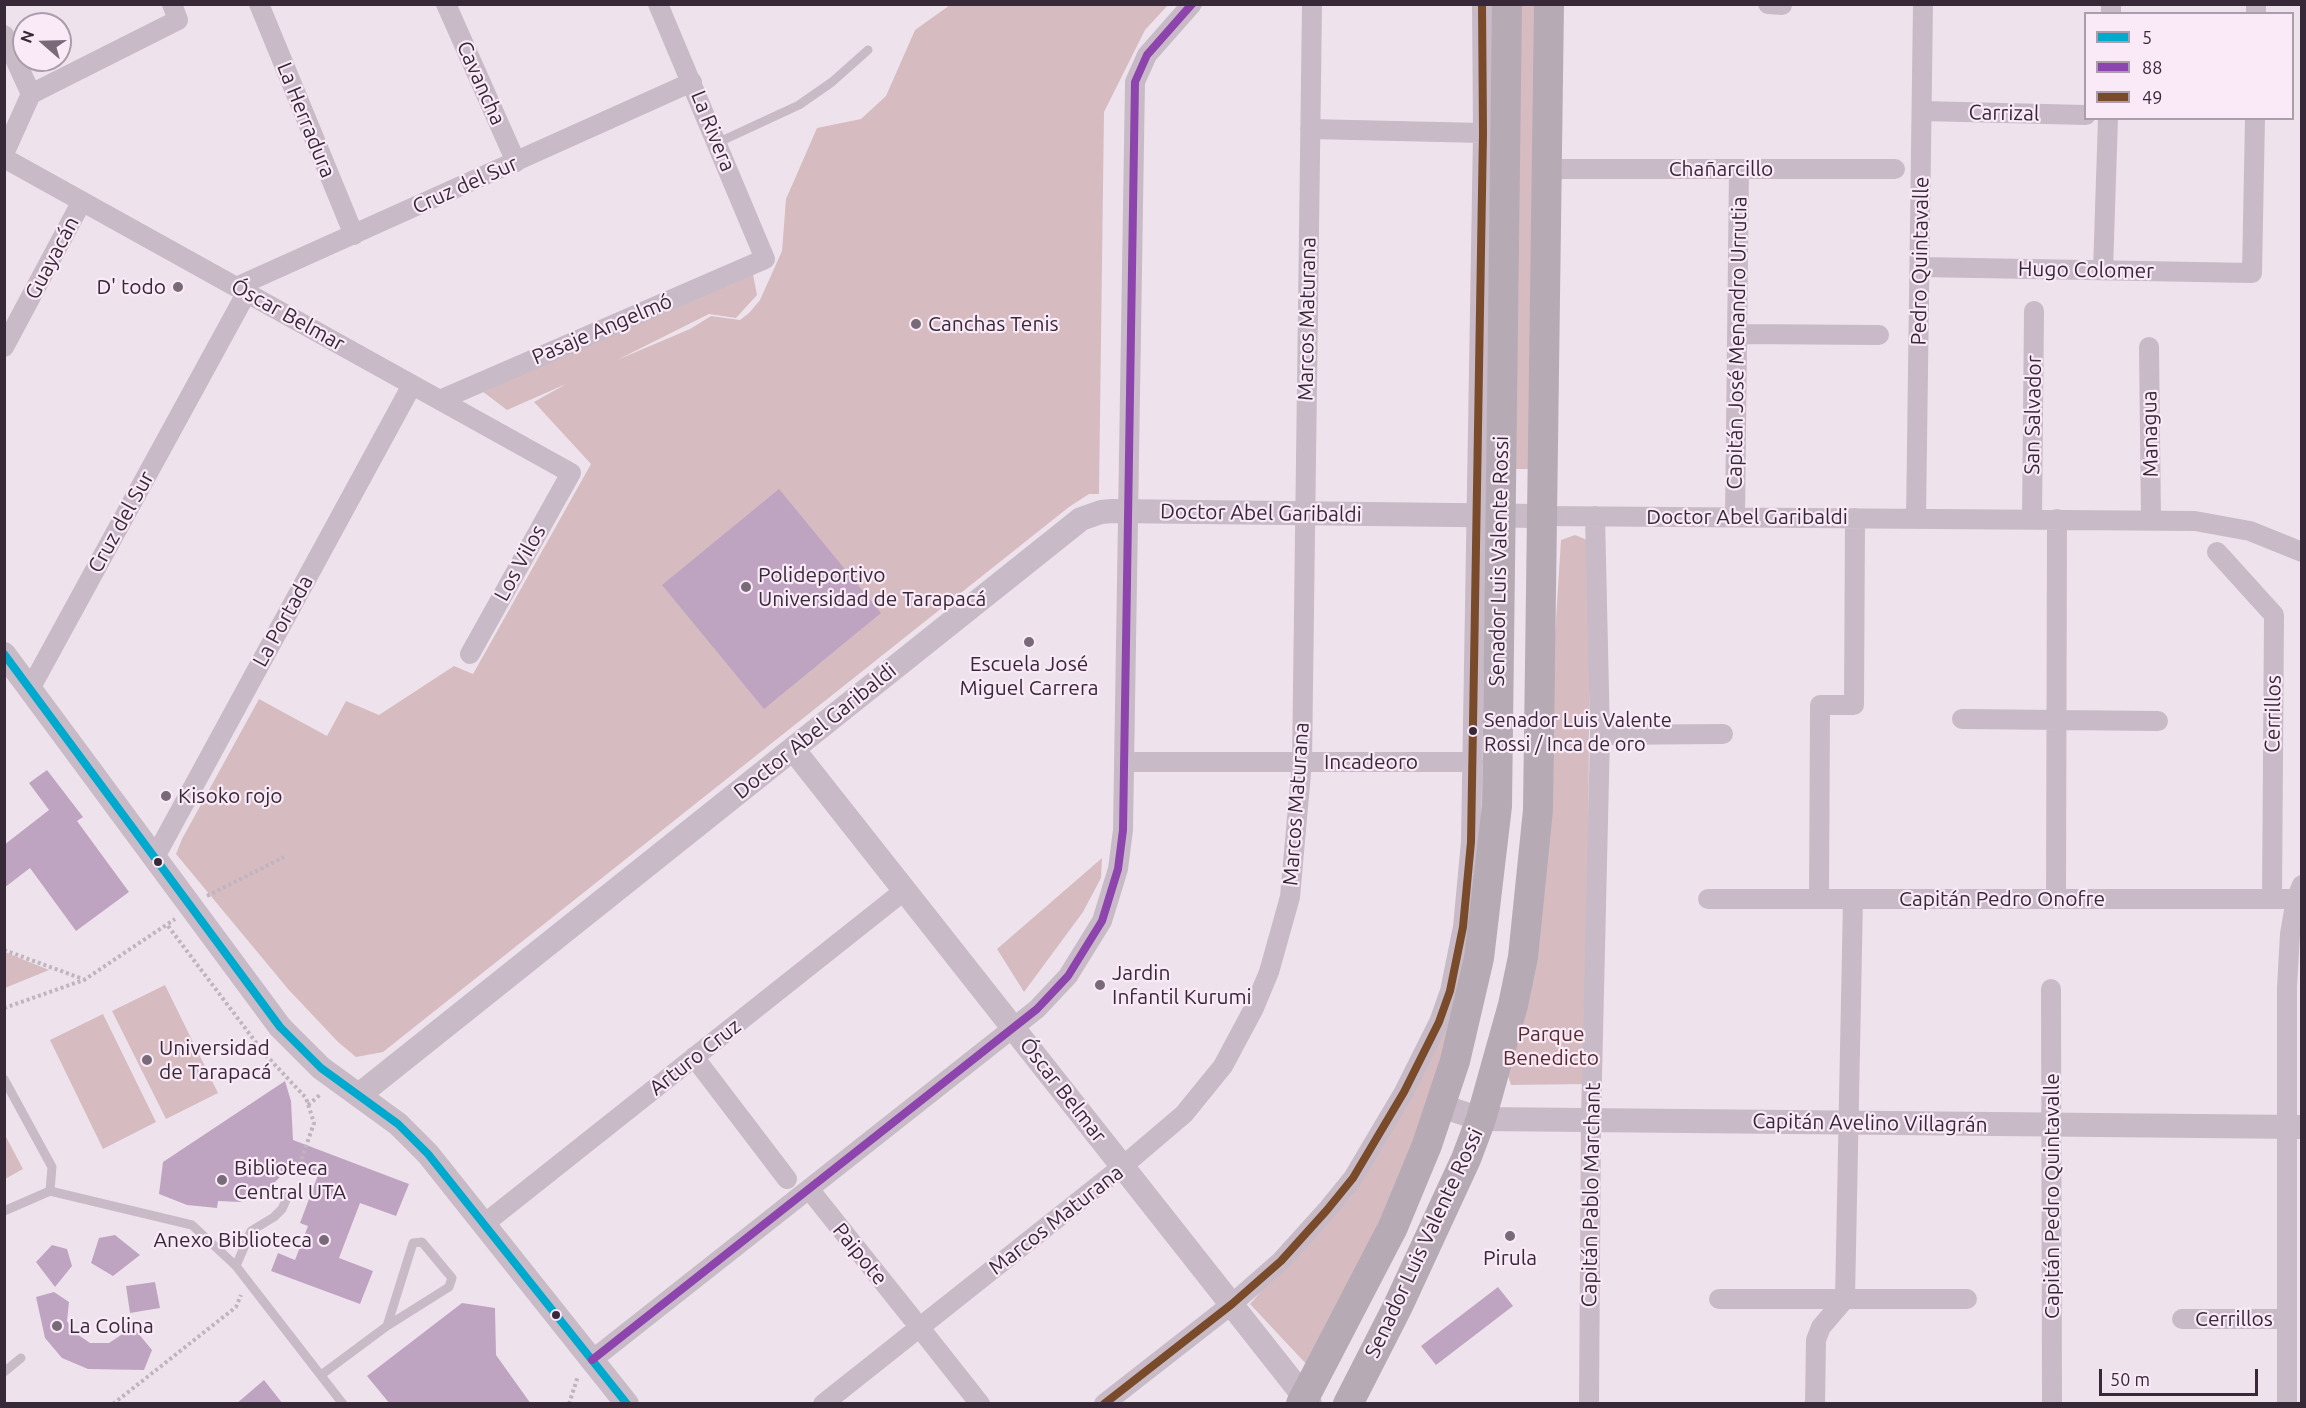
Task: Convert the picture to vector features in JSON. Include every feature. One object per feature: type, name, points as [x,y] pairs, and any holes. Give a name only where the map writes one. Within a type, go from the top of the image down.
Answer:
[{"type":"main road","name":"Senador Luis Valente Rossi","points":[[1305,1401],[1393,1227],[1441,1106],[1455,1061],[1479,958],[1497,806],[1488,515],[1507,4]]},
{"type":"main road","name":"Senador Luis Valente Rossi","points":[[1348,1404],[1435,1229],[1480,1119],[1513,1005],[1533,878],[1540,726],[1549,4]]},
{"type":"street","points":[[4,156],[31,94],[178,20],[172,4]]},
{"type":"street","name":"La Herradura","points":[[259,4],[354,235]]},
{"type":"street","name":"Cavancha","points":[[446,4],[516,162]]},
{"type":"street","name":"La Rivera","points":[[658,4],[765,259]]},
{"type":"street","points":[[592,1360],[1014,1028],[1053,993],[1068,976],[1102,921],[1122,850],[1126,762],[1135,82],[1147,55],[1192,4]]},
{"type":"street","name":"Marcos Maturana","points":[[823,1404],[916,1323],[1161,1136],[1203,1092],[1223,1066],[1254,1008],[1275,952],[1290,897],[1302,762],[1312,4]]},
{"type":"street","points":[[1104,1404],[1232,1304],[1281,1261],[1353,1178],[1430,1043],[1450,990],[1463,927],[1469,862],[1488,515],[1482,4]]},
{"type":"street","points":[[1768,4],[1782,5]]},
{"type":"street","name":"Pedro Quintavalle","points":[[1916,518],[1923,4]]},
{"type":"street","points":[[4,35],[31,94]]},
{"type":"street","name":"Cruz del Sur","points":[[30,689],[241,290],[354,235],[692,82]]},
{"type":"street","name":"Carrizal","points":[[1922,111],[2084,115]]},
{"type":"street","points":[[2103,270],[2108,120]]},
{"type":"street","name":"Hugo Colomer","points":[[1920,267],[2252,273],[2254,120]]},
{"type":"street","points":[[1310,129],[1483,133]]},
{"type":"street","name":"Óscar Belmar","points":[[4,156],[571,473]]},
{"type":"street","name":"Chañarcillo","points":[[1546,169],[1895,169]]},
{"type":"street","name":"Capitán José Menandro Urrutia","points":[[1735,517],[1739,169]]},
{"type":"street","name":"Guayacán","points":[[4,347],[82,201]]},
{"type":"street","name":"Pasaje Angelmó","points":[[440,400],[765,259]]},
{"type":"street","name":"San Salvador","points":[[2032,519],[2034,311]]},
{"type":"street","points":[[1737,334],[1879,335]]},
{"type":"street","name":"Managua","points":[[2149,348],[2151,520]]},
{"type":"street","name":"La Portada","points":[[155,857],[412,385]]},
{"type":"street","name":"Los Vilos","points":[[470,654],[571,473]]},
{"type":"street","name":"Doctor Abel Garibaldi","points":[[359,1095],[1081,519],[1101,512],[2151,520],[2223,525],[2276,540],[2301,552]]},
{"type":"street","name":"Capitán Pablo Marchant","points":[[1589,1404],[1591,1120],[1600,735],[1595,516]]},
{"type":"street","points":[[1819,899],[1820,705],[1854,705],[1855,518]]},
{"type":"street","points":[[2056,899],[2057,519]]},
{"type":"street","name":"Cerrillos","points":[[2217,552],[2274,615],[2272,899]]},
{"type":"street","points":[[4,654],[155,857],[188,906],[292,1041],[321,1068],[413,1138],[627,1404]]},
{"type":"street","points":[[1962,719],[2158,721]]},
{"type":"street","points":[[1600,735],[1723,734]]},
{"type":"street","name":"Óscar Belmar","points":[[793,749],[1232,1304],[1305,1401]]},
{"type":"street","name":"Incadeoro","points":[[1126,762],[1473,762]]},
{"type":"street","name":"Arturo Cruz","points":[[484,1224],[905,890]]},
{"type":"street","name":"Capitán Pedro Onofre","points":[[1708,899],[2272,899],[2299,892]]},
{"type":"street","name":"Cerrillos","points":[[2287,1404],[2286,1319],[2295,1127],[2287,987],[2290,934],[2299,892]]},
{"type":"street","points":[[1815,1404],[1816,1340],[1821,1327],[1845,1299],[1853,899]]},
{"type":"street","name":"Capitán Pedro Quintavalle","points":[[2051,989],[2052,1404]]},
{"type":"street","points":[[694,1057],[788,1179]]},
{"type":"street","name":"Capitán Avelino Villagrán","points":[[1441,1106],[1480,1119],[2295,1127]]},
{"type":"street","name":"Paipote","points":[[809,1189],[980,1404]]},
{"type":"street","points":[[1719,1299],[1967,1299]]},
{"type":"street","name":"Cerrillos","points":[[2182,1319],[2286,1319]]},
{"type":"lane","points":[[717,143],[799,105],[832,82],[868,50]]},
{"type":"lane","points":[[4,1079],[52,1167],[50,1191]]},
{"type":"lane","points":[[4,1211],[50,1191],[192,1225],[236,1266],[343,1404]]},
{"type":"lane","points":[[236,1266],[250,1231],[274,1217],[282,1209],[290,1191]]},
{"type":"lane","points":[[321,1375],[452,1282],[452,1278],[422,1242],[413,1243],[387,1326]]},
{"type":"lane","points":[[4,1372],[21,1358]]},
{"type":"path","points":[[4,1008],[84,980],[168,926],[188,906],[284,856]]},
{"type":"path","points":[[168,926],[264,1053],[306,1098],[314,1123],[290,1191]]},
{"type":"path","points":[[4,950],[84,980]]},
{"type":"path","points":[[113,1404],[236,1307],[247,1281]]},
{"type":"green space","name":"Polideportivo Universidad de Tarapacá","points":[[950,5],[1168,5],[1145,30],[1104,112],[1099,494],[1089,494],[1069,507],[383,1052],[356,1057],[338,1042],[288,989],[176,854],[259,699],[327,736],[346,701],[379,715],[454,666],[473,674],[591,464],[534,402],[566,384],[507,410],[478,388],[753,274],[757,295],[736,318],[709,314],[617,360],[690,329],[711,316],[740,320],[749,313],[760,300],[782,251],[786,199],[817,128],[861,119],[886,96],[915,30]]},
{"type":"green space","points":[[1519,5],[1540,5],[1534,469],[1513,469]]},
{"type":"green space","name":"Parque Benedicto","points":[[1575,535],[1590,541],[1587,1084],[1511,1085],[1508,1076],[1541,855],[1561,540]]},
{"type":"green space","points":[[1102,858],[1101,878],[1083,912],[1024,992],[997,949]]},
{"type":"green space","points":[[5,952],[49,970],[5,988]]},
{"type":"green space","points":[[165,985],[218,1093],[166,1119],[112,1011]]},
{"type":"green space","points":[[103,1014],[156,1122],[103,1149],[50,1040]]},
{"type":"green space","points":[[1450,1018],[1454,1032],[1398,1191],[1308,1366],[1250,1304],[1360,1179]]},
{"type":"green space","points":[[4,1133],[23,1169],[5,1179],[4,1179]]},
{"type":"building","points":[[779,489],[881,613],[764,709],[662,585]]},
{"type":"building","points":[[47,770],[83,817],[77,821],[129,892],[76,931],[30,868],[4,888],[4,845],[49,810],[29,783]]},
{"type":"building","points":[[285,1081],[291,1101],[293,1140],[409,1184],[396,1216],[360,1203],[339,1258],[373,1271],[360,1304],[271,1271],[278,1253],[295,1260],[308,1226],[300,1223],[318,1175],[289,1164],[267,1190],[240,1202],[218,1201],[217,1208],[187,1205],[159,1194],[163,1162]]},
{"type":"building","name":"La Colina","points":[[115,1235],[140,1255],[113,1276],[91,1263],[99,1238]]},
{"type":"building","name":"La Colina","points":[[52,1245],[67,1249],[72,1266],[55,1287],[36,1262]]},
{"type":"building","name":"La Colina","points":[[155,1282],[160,1308],[130,1313],[126,1286]]},
{"type":"building","points":[[1498,1287],[1513,1306],[1436,1365],[1421,1346]]},
{"type":"building","name":"La Colina","points":[[54,1292],[69,1302],[67,1321],[77,1334],[90,1343],[109,1343],[133,1327],[152,1350],[144,1370],[88,1369],[62,1358],[45,1338],[36,1297]]},
{"type":"building","points":[[462,1303],[495,1308],[496,1355],[531,1404],[390,1404],[367,1376]]},
{"type":"building","points":[[264,1380],[283,1404],[236,1404]]},
{"type":"transit line","name":"88","points":[[592,1360],[1037,1009],[1068,976],[1102,921],[1118,869],[1123,830],[1135,82],[1147,55],[1192,4]]},
{"type":"transit line","name":"49","points":[[1104,1404],[1232,1304],[1281,1261],[1327,1210],[1353,1178],[1404,1092],[1439,1022],[1450,991],[1463,927],[1471,842],[1483,133],[1482,4]]},
{"type":"transit line","name":"5","points":[[4,654],[280,1027],[321,1068],[398,1124],[428,1154],[627,1404]]},
{"type":"place","name":"D' todo","points":[[178,287]]},
{"type":"place","name":"Canchas Tenis","points":[[916,324]]},
{"type":"place","name":"Polideportivo Universidad de Tarapacá","points":[[746,587]]},
{"type":"place","name":"Escuela José Miguel Carrera","points":[[1029,642]]},
{"type":"place","name":"Senador Luis Valente Rossi / Inca de oro","points":[[1473,731]]},
{"type":"place","name":"Kisoko rojo","points":[[166,796]]},
{"type":"place","name":"Jardin Infantil Kurumi","points":[[1100,985]]},
{"type":"place","name":"Universidad de Tarapacá","points":[[147,1060]]},
{"type":"place","name":"Biblioteca Central UTA","points":[[222,1180]]},
{"type":"place","name":"Pirula","points":[[1510,1236]]},
{"type":"place","name":"Anexo Biblioteca","points":[[324,1240]]},
{"type":"place","name":"La Colina","points":[[57,1326]]}]
